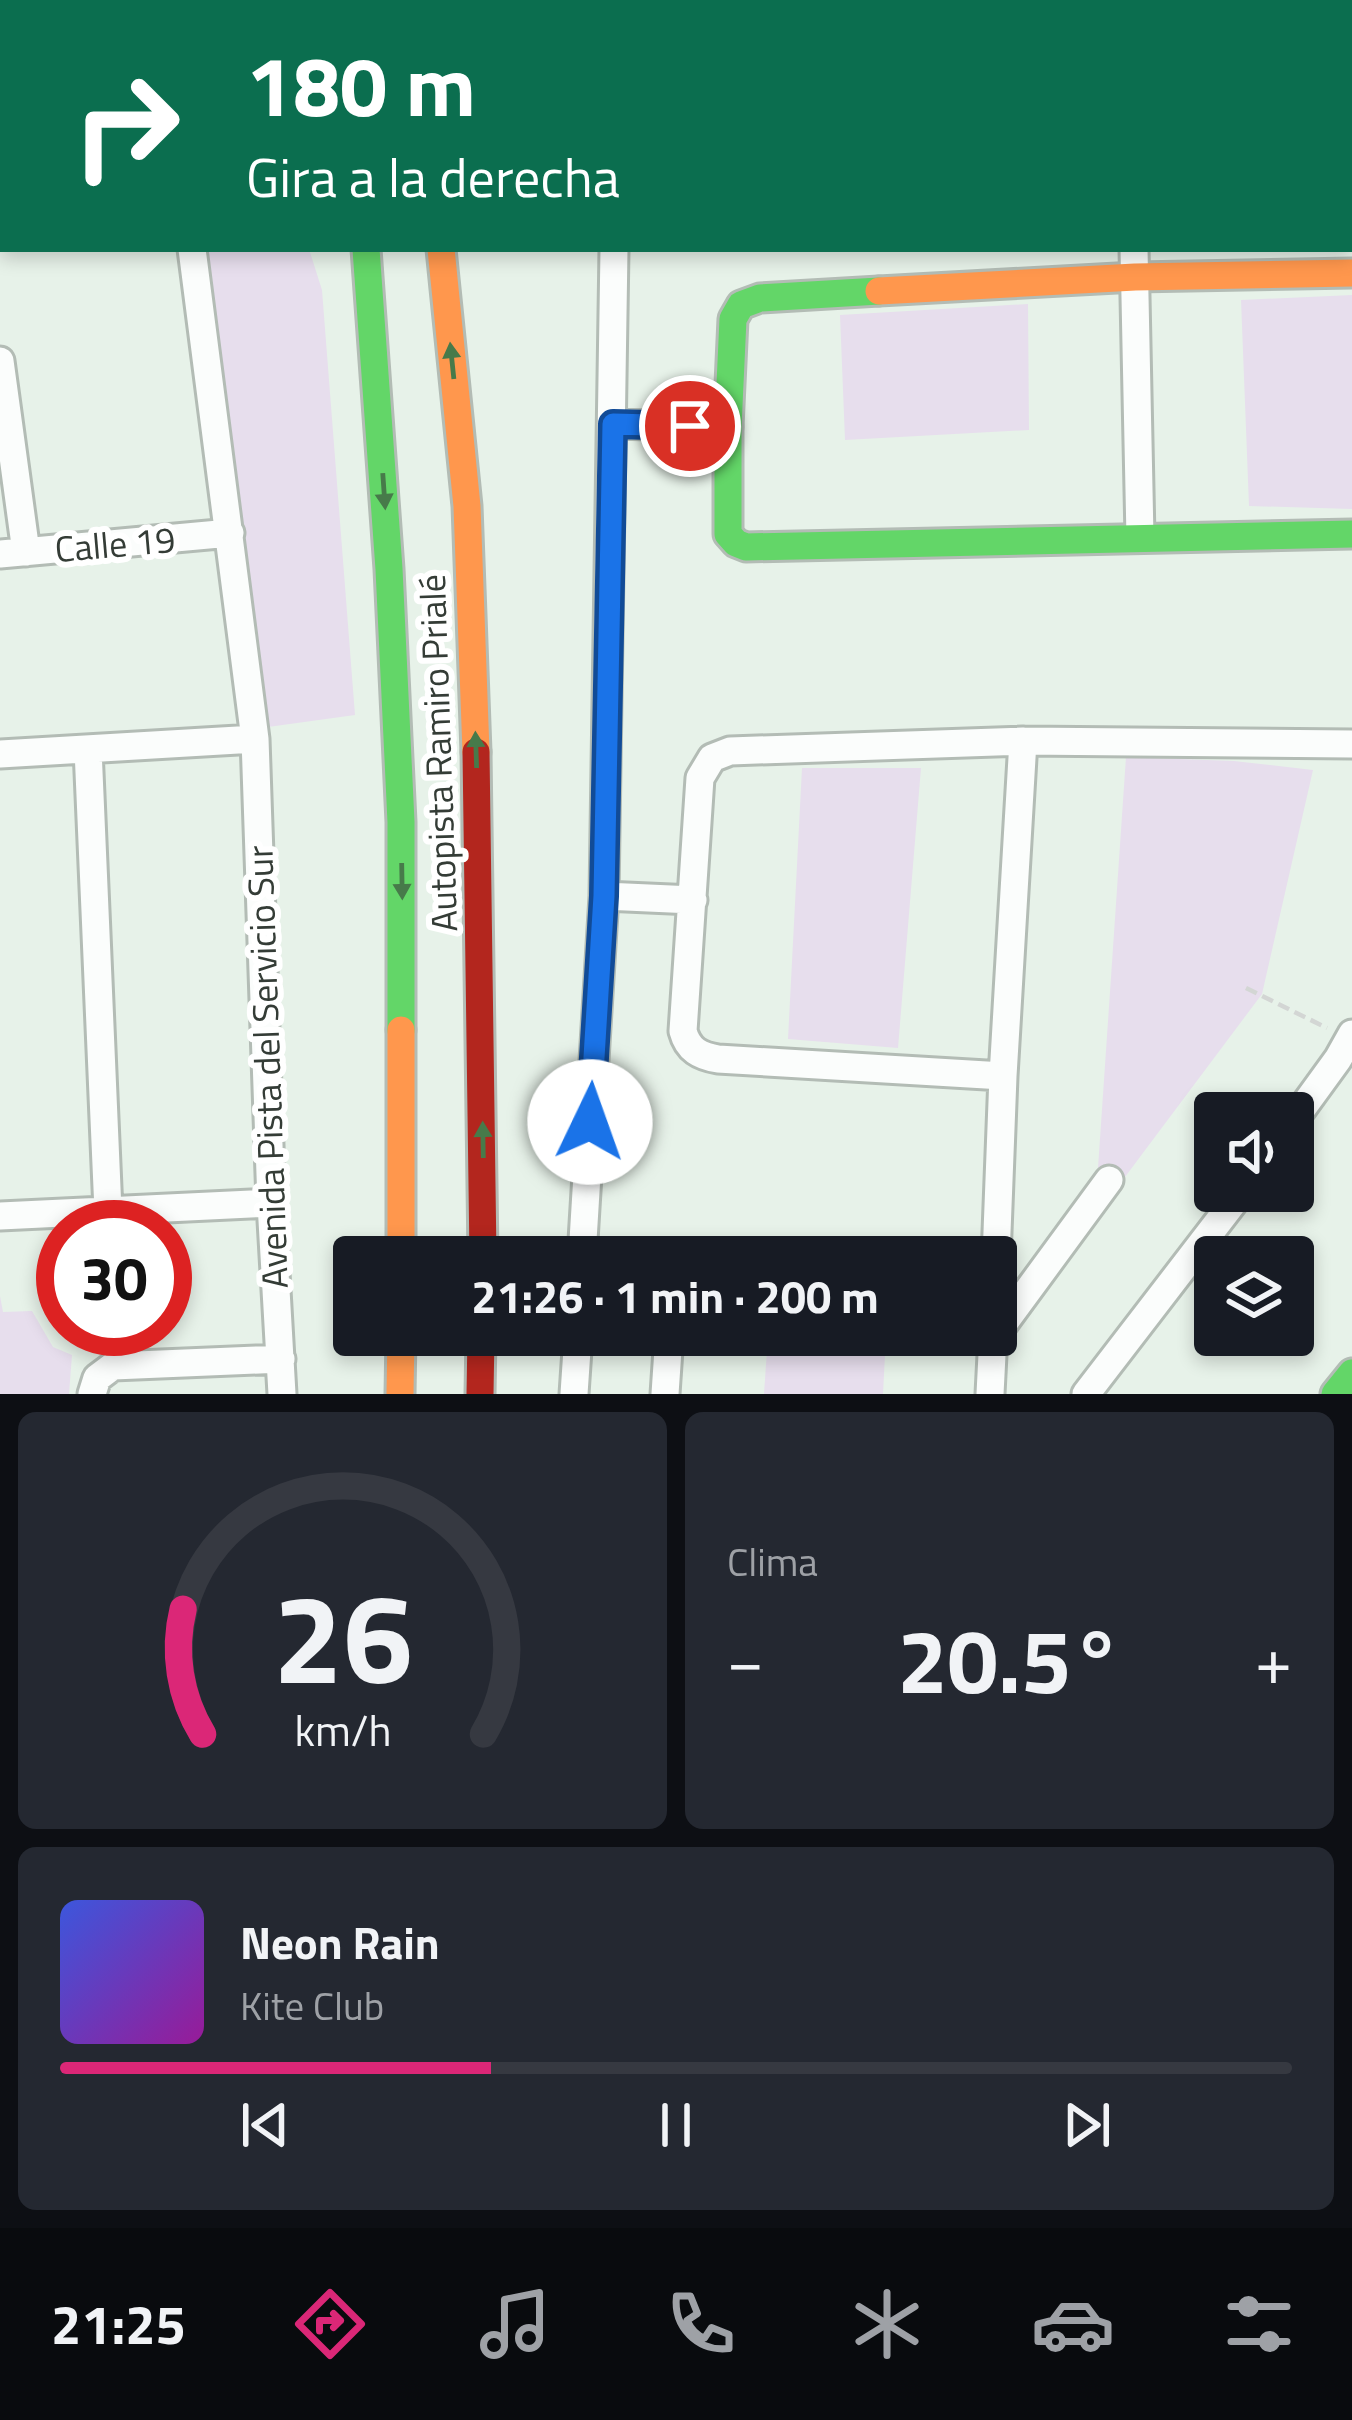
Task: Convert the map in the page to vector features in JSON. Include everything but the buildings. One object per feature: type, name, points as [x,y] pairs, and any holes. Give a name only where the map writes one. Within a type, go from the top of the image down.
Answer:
[{"type":"main road","name":"Autopista Ramiro Prialé","points":[[366,252],[401,822],[401,1236]]},
{"type":"main road","name":"Autopista Ramiro Prialé","points":[[441,252],[466,506],[478,820],[483,1236]]},
{"type":"main road","points":[[1352,274],[1134,263],[760,298],[741,305],[733,319],[728,427],[728,534],[746,548],[1352,534]]},
{"type":"main road","points":[[400,1356],[400,1394]]},
{"type":"main road","points":[[480,1394],[481,1356]]},
{"type":"main road","points":[[1335,1394],[1352,1372]]},
{"type":"street","name":"Avenida Pista del Servicio Sur","points":[[191,252],[255,739],[282,1394]]},
{"type":"street","points":[[583,1236],[604,896],[614,252]]},
{"type":"street","points":[[1134,263],[1140,538]]},
{"type":"street","points":[[0,361],[13,553]]},
{"type":"street","points":[[613,424],[728,427]]},
{"type":"street","name":"Calle 19","points":[[13,553],[230,533]]},
{"type":"street","points":[[0,754],[255,739]]},
{"type":"street","points":[[1003,1076],[718,1059],[690,1046],[683,1031],[700,778],[712,758],[730,751],[1023,740],[1352,744]]},
{"type":"street","points":[[997,1236],[1023,740]]},
{"type":"street","points":[[88,749],[107,1200]]},
{"type":"street","points":[[604,896],[693,900]]},
{"type":"street","points":[[1313,1092],[1351,1037]]},
{"type":"street","points":[[1017,1305],[1109,1180]]},
{"type":"street","points":[[192,1206],[271,1203]]},
{"type":"street","points":[[1086,1394],[1226,1212]]},
{"type":"street","points":[[0,1216],[36,1214]]},
{"type":"street","points":[[574,1394],[577,1356]]},
{"type":"street","points":[[665,1394],[668,1356]]},
{"type":"street","points":[[990,1394],[993,1356]]},
{"type":"street","points":[[92,1394],[98,1378],[113,1366],[281,1359]]},
{"type":"path","points":[[1246,988],[1351,1037]]},
{"type":"shaded area","points":[[206,252],[310,252],[322,290],[355,715],[268,727]]},
{"type":"shaded area","points":[[1352,295],[1352,509],[1249,506],[1241,300]]},
{"type":"shaded area","points":[[1028,304],[1029,430],[845,440],[840,315]]},
{"type":"shaded area","points":[[1126,757],[1313,770],[1262,994],[1122,1181],[1098,1168]]},
{"type":"shaded area","points":[[802,768],[921,768],[898,1048],[788,1039]]},
{"type":"shaded area","points":[[0,1296],[3,1312],[32,1311],[36,1356],[72,1356],[69,1394],[0,1394]]},
{"type":"shaded area","points":[[767,1356],[885,1356],[883,1394],[764,1394]]},
{"type":"traffic: fast","points":[[366,252],[401,822],[401,1030]]},
{"type":"traffic: fast","points":[[879,291],[760,298],[741,305],[733,319],[728,534],[736,543],[746,547],[1352,534]]},
{"type":"traffic: fast","points":[[1335,1394],[1352,1373]]},
{"type":"traffic: slow","points":[[441,252],[467,506],[476,752]]},
{"type":"traffic: slow","points":[[879,291],[1135,277],[1352,273]]},
{"type":"traffic: slow","points":[[401,1030],[401,1236]]},
{"type":"traffic: slow","points":[[400,1394],[401,1356]]},
{"type":"traffic: jam","points":[[476,752],[483,1236]]},
{"type":"traffic: jam","points":[[480,1394],[481,1356]]},
{"type":"route","points":[[590,1122],[604,896],[613,424],[690,426]]}]
